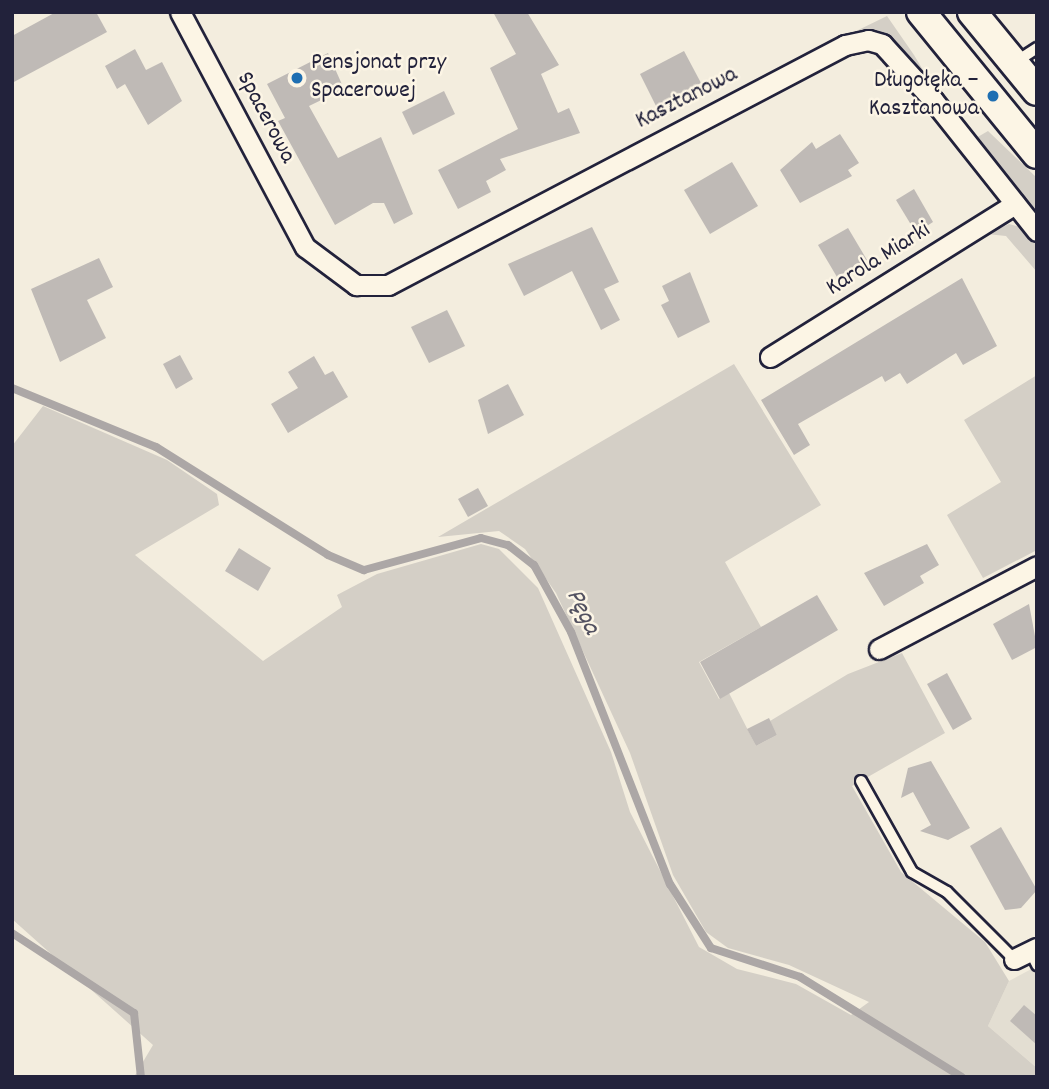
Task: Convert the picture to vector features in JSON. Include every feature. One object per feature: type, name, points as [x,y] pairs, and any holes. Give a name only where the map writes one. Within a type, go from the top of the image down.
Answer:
[{"type":"main road","points":[[921,12],[1037,154]]},
{"type":"main road","points":[[972,12],[1026,55],[1037,91]]},
{"type":"street","name":"Spacerowa","points":[[180,12],[305,247]]},
{"type":"street","name":"Kasztanowa","points":[[305,247],[356,285],[388,285],[833,52],[868,40],[882,44],[933,100],[1037,230]]},
{"type":"street","name":"Karola Miarki","points":[[770,357],[1015,204]]},
{"type":"street","points":[[880,649],[1036,567]]},
{"type":"lane","points":[[861,781],[912,872],[947,892],[1029,956]]},
{"type":"shaded area","points":[[887,16],[926,75],[885,36],[848,35]]},
{"type":"shaded area","points":[[988,131],[1037,178],[1037,213],[976,138]]},
{"type":"shaded area","points":[[1009,224],[1024,228],[1037,244],[1037,272],[1006,236],[987,234]]},
{"type":"shaded area","points":[[734,364],[821,505],[725,562],[761,627],[699,662],[719,699],[729,693],[756,746],[777,735],[770,721],[848,674],[902,653],[945,733],[852,786],[901,872],[985,942],[1009,981],[988,1026],[1037,1068],[1037,1077],[134,1077],[153,1045],[12,919],[12,446],[43,406],[167,460],[217,494],[219,505],[135,555],[263,661],[342,607],[337,595],[377,574],[481,544],[499,549],[538,588],[611,752],[630,812],[699,947],[737,969],[796,984],[851,1015],[869,1002],[789,965],[728,948],[706,932],[673,875],[630,753],[556,593],[525,549],[499,531],[438,537]]},
{"type":"shaded area","points":[[1037,375],[1037,550],[983,578],[947,515],[1001,482],[964,420]]},
{"type":"shaded area","points":[[1037,966],[1037,1068],[988,1026],[1009,981]]},
{"type":"building","points":[[56,12],[96,12],[107,32],[12,83],[12,36]]},
{"type":"building","points":[[493,12],[527,12],[559,65],[541,74],[558,113],[569,108],[580,133],[500,159],[506,170],[486,181],[491,192],[458,209],[438,170],[518,129],[490,68],[516,54]]},
{"type":"building","points":[[135,49],[146,70],[162,62],[182,101],[148,125],[125,84],[117,89],[105,66]]},
{"type":"building","points":[[684,51],[701,83],[656,106],[640,74]]},
{"type":"building","points":[[328,53],[344,89],[309,106],[338,158],[381,137],[413,214],[394,224],[384,203],[373,203],[335,225],[278,121],[285,118],[267,84]]},
{"type":"building","points":[[444,91],[455,114],[413,135],[402,112]]},
{"type":"building","points":[[840,134],[859,163],[848,170],[852,176],[800,203],[780,170],[812,142],[816,149]]},
{"type":"building","points":[[732,162],[758,206],[710,234],[684,190]]},
{"type":"building","points":[[914,189],[933,222],[916,233],[896,200]]},
{"type":"building","points":[[592,227],[619,282],[604,289],[620,320],[601,330],[572,271],[524,296],[508,264]]},
{"type":"building","points":[[848,228],[867,260],[837,277],[818,245]]},
{"type":"building","points":[[99,258],[113,287],[87,300],[106,338],[60,362],[31,289]]},
{"type":"building","points":[[690,272],[710,322],[678,338],[661,305],[669,301],[662,286]]},
{"type":"building","points":[[962,278],[997,346],[963,365],[956,353],[907,384],[900,373],[885,382],[882,376],[798,424],[810,445],[794,455],[761,400]]},
{"type":"building","points":[[447,310],[465,346],[429,363],[411,327]]},
{"type":"building","points":[[180,355],[193,379],[176,389],[163,364]]},
{"type":"building","points":[[314,356],[325,375],[333,371],[348,397],[288,433],[271,404],[298,388],[288,372]]},
{"type":"building","points":[[508,384],[524,415],[488,434],[478,400]]},
{"type":"building","points":[[478,488],[488,506],[468,517],[458,499]]},
{"type":"building","points":[[927,544],[939,565],[920,576],[924,583],[884,606],[864,573]]},
{"type":"building","points":[[239,548],[271,568],[258,591],[225,571]]},
{"type":"building","points":[[817,595],[838,630],[720,699],[700,662]]},
{"type":"building","points":[[1029,604],[1037,647],[1012,660],[993,624]]},
{"type":"building","points":[[947,673],[972,719],[953,730],[927,684]]},
{"type":"building","points":[[769,718],[777,735],[756,746],[747,729]]},
{"type":"building","points":[[931,761],[970,828],[948,840],[920,831],[931,825],[913,792],[901,798],[908,768]]},
{"type":"building","points":[[1001,827],[1037,890],[1021,908],[1005,910],[970,846]]},
{"type":"building","points":[[1024,1005],[1037,1016],[1037,1045],[1010,1021]]},
{"type":"waterway","name":"Pęga","points":[[12,388],[156,447],[328,555],[364,570],[481,538],[508,545],[534,565],[571,632],[670,884],[711,948],[800,977],[962,1077]]},
{"type":"waterway","points":[[12,933],[134,1013],[141,1077]]},
{"type":"place","name":"Pensjonat przy Spacerowej","points":[[297,78]]},
{"type":"place","name":"Długołęka – Kasztanowa","points":[[993,96]]}]
